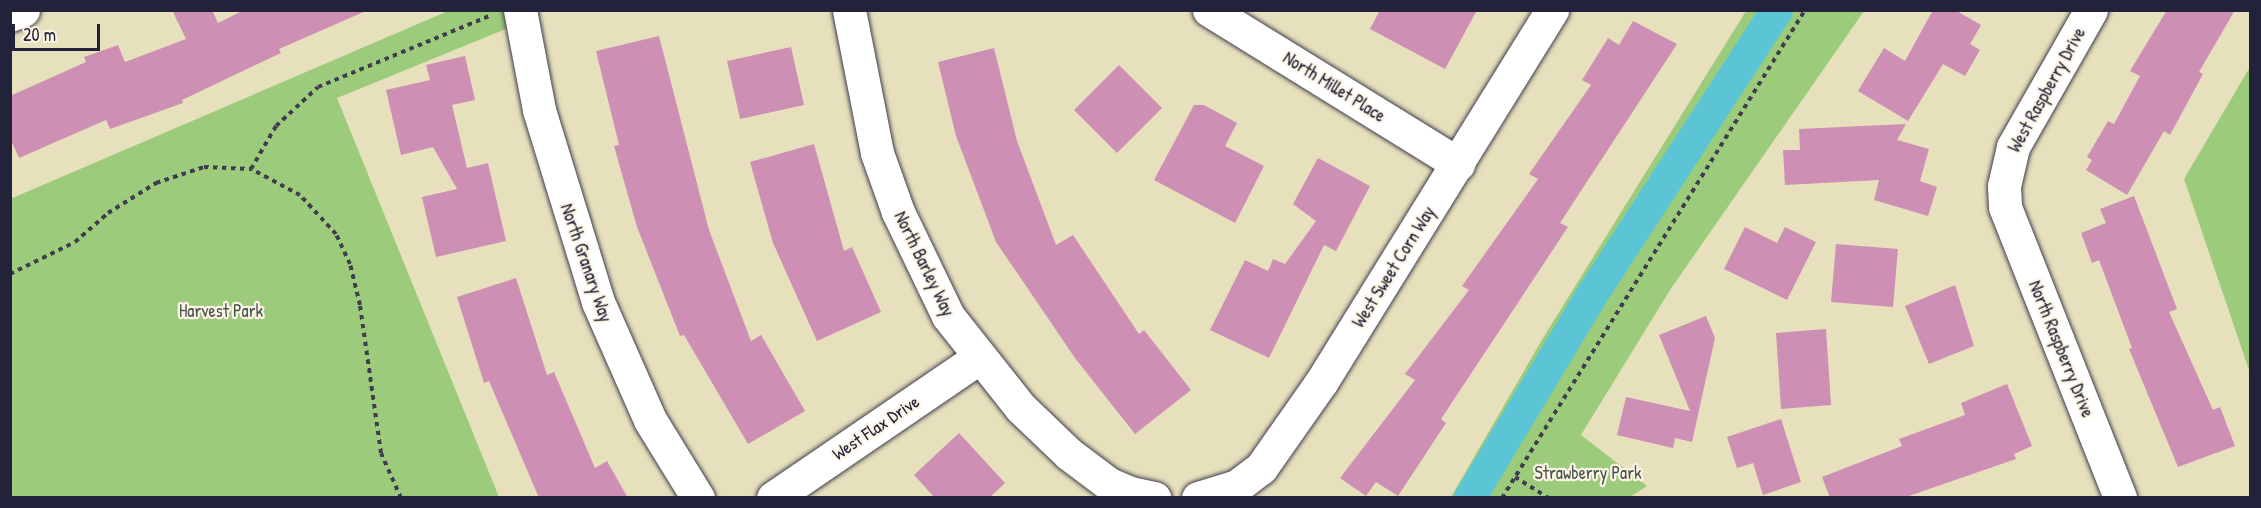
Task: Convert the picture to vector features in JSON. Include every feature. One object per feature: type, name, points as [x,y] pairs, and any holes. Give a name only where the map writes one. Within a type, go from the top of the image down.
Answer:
[{"type":"street","points":[[10,15],[22,10]]},
{"type":"street","name":"North Barley Way","points":[[849,10],[878,153],[898,212],[948,316],[978,358],[1021,408],[1088,470],[1130,493],[1154,498]]},
{"type":"street","name":"North Millet Place","points":[[1209,10],[1458,164]]},
{"type":"street","name":"West Sweet Corn Way","points":[[1203,496],[1238,486],[1261,468],[1322,381],[1552,10]]},
{"type":"street","name":"West Raspberry Drive","points":[[2005,207],[2004,186],[2013,147],[2091,10]]},
{"type":"street","name":"North Granary Way","points":[[508,12],[598,302],[650,420],[698,498]]},
{"type":"street","name":"North Raspberry Drive","points":[[2005,207],[2113,495]]},
{"type":"street","name":"West Flax Drive","points":[[773,498],[978,358]]},
{"type":"path","points":[[1502,498],[1805,10]]},
{"type":"path","points":[[251,169],[276,126],[318,87],[508,12]]},
{"type":"path","points":[[10,274],[75,242],[108,213],[156,183],[204,166],[251,169],[300,195],[341,244],[360,305],[381,453],[401,498]]},
{"type":"path","points":[[1515,477],[1548,498]]},
{"type":"green space","name":"Harvest Park","points":[[448,11],[507,11],[513,26],[337,98],[499,497],[11,497],[10,199]]},
{"type":"green space","name":"Strawberry Park","points":[[1746,11],[1864,11],[1670,290],[1581,435],[1647,486],[1630,497],[1451,497],[1543,338]]},
{"type":"green space","points":[[2250,67],[2250,373],[2184,179]]},
{"type":"building","points":[[172,10],[212,10],[218,23],[244,10],[368,10],[279,49],[281,53],[182,100],[183,103],[110,129],[106,120],[19,158],[10,138],[10,96],[86,62],[84,57],[118,45],[125,62],[186,39]]},
{"type":"building","points":[[1380,10],[1477,10],[1445,69],[1370,29]]},
{"type":"building","points":[[1933,10],[1955,10],[1981,25],[1970,44],[1980,50],[1965,76],[1943,64],[1908,121],[1858,91],[1884,48],[1905,61]]},
{"type":"building","points":[[2167,10],[2235,10],[2199,72],[2203,74],[2170,135],[2164,131],[2127,195],[2086,170],[2092,160],[2087,157],[2108,121],[2114,124],[2140,76],[2130,71]]},
{"type":"building","points":[[1633,21],[1677,44],[1560,223],[1568,227],[1441,419],[1446,423],[1398,496],[1376,482],[1366,496],[1340,478],[1415,380],[1405,374],[1469,290],[1462,286],[1538,179],[1529,174],[1591,85],[1582,80],[1608,38],[1619,45]]},
{"type":"building","points":[[659,36],[709,230],[751,341],[761,335],[805,411],[748,444],[684,335],[680,336],[637,227],[614,146],[619,145],[596,51]]},
{"type":"building","points":[[791,47],[804,105],[740,119],[727,61]]},
{"type":"building","points":[[994,48],[1017,141],[1056,245],[1073,235],[1139,334],[1144,330],[1191,390],[1135,434],[1075,358],[996,242],[956,136],[938,62]]},
{"type":"building","points":[[465,56],[475,100],[452,105],[467,168],[488,163],[506,241],[436,257],[422,197],[457,189],[433,147],[401,155],[386,90],[430,80],[426,65]]},
{"type":"building","points":[[1119,65],[1162,108],[1117,153],[1074,110]]},
{"type":"building","points":[[1194,105],[1204,105],[1237,123],[1225,146],[1264,166],[1235,223],[1154,180]]},
{"type":"building","points":[[1906,124],[1897,140],[1929,149],[1920,181],[1937,187],[1928,216],[1874,200],[1879,180],[1785,185],[1783,150],[1800,150],[1799,129]]},
{"type":"building","points":[[814,144],[844,251],[852,247],[881,312],[817,341],[773,243],[750,162]]},
{"type":"building","points":[[1318,158],[1370,186],[1336,251],[1324,245],[1269,358],[1210,330],[1245,260],[1268,271],[1273,259],[1285,264],[1316,221],[1293,204]]},
{"type":"building","points":[[2134,196],[2177,309],[2169,312],[2213,410],[2220,407],[2235,446],[2178,467],[2129,349],[2132,348],[2099,260],[2092,263],[2081,233],[2106,223],[2100,209]]},
{"type":"building","points":[[1745,227],[1777,243],[1785,227],[1816,242],[1787,300],[1724,269]]},
{"type":"building","points":[[1836,244],[1898,249],[1893,307],[1831,302]]},
{"type":"building","points":[[516,278],[547,375],[554,372],[595,468],[607,461],[628,498],[539,498],[489,381],[484,383],[457,297]]},
{"type":"building","points":[[1955,285],[1974,346],[1929,364],[1905,306]]},
{"type":"building","points":[[1706,316],[1715,338],[1692,442],[1675,438],[1673,448],[1617,435],[1626,397],[1690,411],[1659,335]]},
{"type":"building","points":[[1826,329],[1831,405],[1781,409],[1776,333]]},
{"type":"building","points":[[2007,384],[2032,446],[2014,454],[2016,459],[1903,498],[1830,498],[1822,477],[1902,446],[1899,439],[1965,415],[1961,403]]},
{"type":"building","points":[[1781,419],[1801,482],[1763,495],[1753,463],[1737,468],[1727,437]]},
{"type":"building","points":[[959,433],[1005,483],[989,498],[935,498],[914,475]]},
{"type":"waterway","points":[[1470,498],[1594,292],[1777,10]]}]
